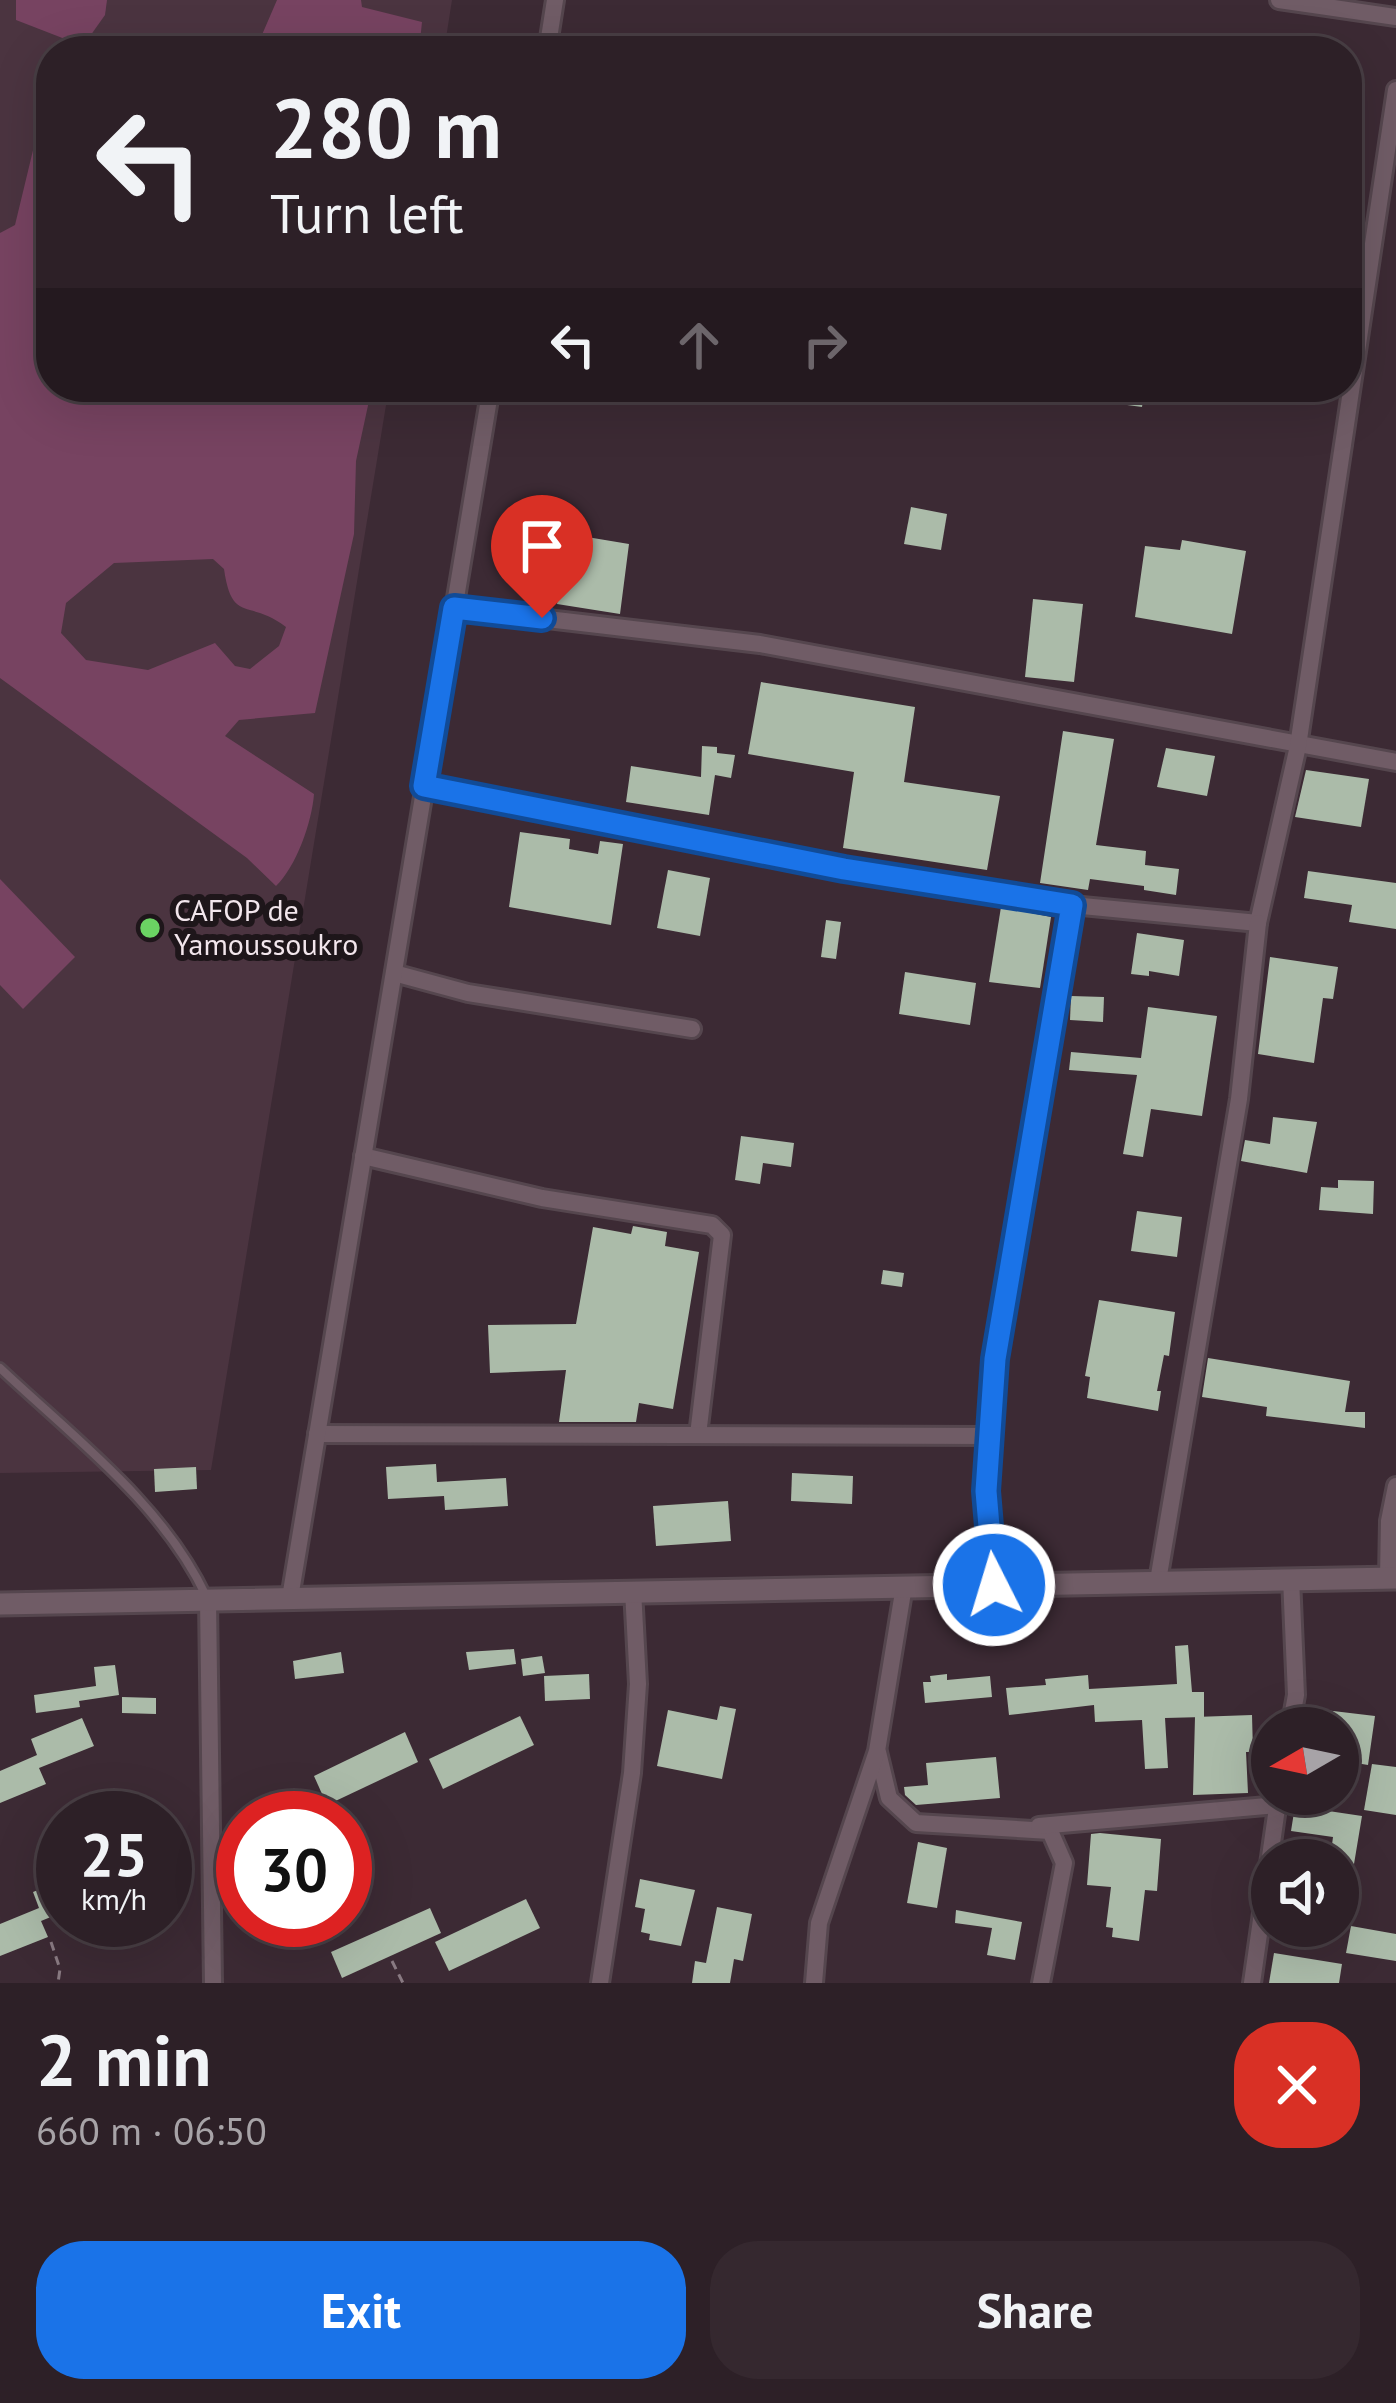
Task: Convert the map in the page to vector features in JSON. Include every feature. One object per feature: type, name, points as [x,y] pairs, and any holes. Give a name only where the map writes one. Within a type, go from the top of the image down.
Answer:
[{"type":"street","points":[[549,36],[555,0]]},
{"type":"street","points":[[1279,0],[1396,17]]},
{"type":"street","points":[[1362,318],[1396,90]]},
{"type":"street","points":[[290,1598],[488,402]]},
{"type":"street","points":[[1158,1581],[1239,1099],[1258,922],[1298,746],[1349,402]]},
{"type":"street","points":[[454,608],[760,644],[1396,762]]},
{"type":"street","points":[[424,786],[844,869],[1072,905],[1258,922]]},
{"type":"street","points":[[994,1585],[986,1491],[995,1359],[1072,905]]},
{"type":"street","points":[[394,973],[468,992],[692,1029]]},
{"type":"street","points":[[363,1156],[542,1198],[712,1225],[722,1235],[698,1436]]},
{"type":"street","points":[[317,1434],[990,1436]]},
{"type":"street","points":[[0,1604],[1392,1578],[1389,1521],[1396,1486]]},
{"type":"street","points":[[1291,1578],[1294,1707]]},
{"type":"street","points":[[814,1983],[819,1923],[878,1751],[904,1586]]},
{"type":"street","points":[[601,1983],[632,1773],[638,1684],[633,1590]]},
{"type":"street","points":[[208,1600],[213,1983]]},
{"type":"street","points":[[878,1751],[890,1798],[916,1823],[1050,1831],[1064,1863],[1041,1983]]},
{"type":"street","points":[[1027,1828],[1251,1803]]},
{"type":"street","points":[[1252,1983],[1276,1815]]},
{"type":"lane","points":[[0,1368],[149,1509],[189,1560],[208,1600]]},
{"type":"path","points":[[53,1947],[60,1969],[58,1983]]},
{"type":"path","points":[[392,1961],[403,1983]]},
{"type":"shaded area","name":"CAFOP de Yamoussoukro","points":[[0,0],[452,0],[446,36],[36,36],[36,402],[387,402],[211,1470],[0,1473]]},
{"type":"shaded area","points":[[16,0],[107,0],[105,15],[90,36],[57,36],[16,20]]},
{"type":"shaded area","points":[[277,0],[361,0],[362,7],[422,22],[421,36],[261,36]]},
{"type":"shaded area","points":[[36,142],[36,402],[369,402],[356,461],[354,534],[315,713],[239,720],[225,736],[314,794],[302,843],[276,886],[247,858],[0,678],[0,233],[15,225]],"holes":[[[213,559],[224,569],[237,604],[286,627],[279,646],[250,669],[235,666],[215,643],[148,670],[86,660],[61,633],[66,603],[114,563]]]},
{"type":"shaded area","points":[[0,879],[75,957],[23,1009],[0,985]]},
{"type":"building","points":[[1105,402],[1143,402],[1142,407]]},
{"type":"building","points":[[911,507],[947,514],[941,550],[904,544]]},
{"type":"building","points":[[575,535],[629,544],[620,614],[557,604],[563,566],[570,567]]},
{"type":"building","points":[[1182,540],[1246,551],[1232,634],[1135,617],[1145,546],[1180,550]]},
{"type":"building","points":[[1033,599],[1083,604],[1074,682],[1025,677]]},
{"type":"building","points":[[761,682],[915,707],[904,782],[1000,796],[987,870],[843,848],[854,772],[748,754]]},
{"type":"building","points":[[1063,731],[1114,739],[1096,845],[1146,851],[1145,865],[1179,869],[1176,895],[1090,879],[1088,890],[1040,883]]},
{"type":"building","points":[[702,746],[735,755],[731,778],[715,775],[709,815],[626,802],[631,766],[701,777]]},
{"type":"building","points":[[1166,748],[1215,756],[1207,796],[1157,787]]},
{"type":"building","points":[[1306,770],[1369,779],[1361,827],[1295,817]]},
{"type":"building","points":[[520,832],[570,839],[569,849],[598,854],[600,841],[623,844],[611,925],[509,907]]},
{"type":"building","points":[[668,870],[710,878],[700,936],[657,928]]},
{"type":"building","points":[[1308,871],[1396,883],[1396,929],[1349,922],[1352,905],[1304,898]]},
{"type":"building","points":[[1001,907],[1051,917],[1040,988],[989,982]]},
{"type":"building","points":[[826,920],[841,922],[836,959],[821,957]]},
{"type":"building","points":[[1137,933],[1184,940],[1179,976],[1149,971],[1149,976],[1131,974]]},
{"type":"building","points":[[1270,957],[1338,967],[1333,999],[1323,998],[1314,1063],[1258,1054]]},
{"type":"building","points":[[905,972],[976,983],[970,1025],[899,1014]]},
{"type":"building","points":[[1071,996],[1104,997],[1103,1022],[1070,1020]]},
{"type":"building","points":[[1148,1007],[1217,1016],[1202,1116],[1151,1109],[1143,1157],[1123,1154],[1137,1075],[1069,1070],[1071,1052],[1141,1058]]},
{"type":"building","points":[[1273,1117],[1317,1122],[1307,1173],[1241,1161],[1245,1140],[1270,1144]]},
{"type":"building","points":[[741,1136],[794,1143],[791,1167],[763,1163],[760,1184],[735,1180]]},
{"type":"building","points":[[1338,1180],[1374,1181],[1373,1214],[1319,1210],[1321,1187],[1338,1188]]},
{"type":"building","points":[[1137,1211],[1182,1217],[1177,1257],[1131,1251]]},
{"type":"building","points":[[633,1226],[667,1232],[665,1246],[699,1252],[673,1409],[639,1403],[636,1422],[559,1422],[566,1370],[490,1373],[488,1325],[576,1324],[593,1227],[631,1234]]},
{"type":"building","points":[[883,1270],[904,1273],[902,1287],[881,1284]]},
{"type":"building","points":[[1099,1300],[1175,1312],[1169,1356],[1164,1355],[1157,1391],[1161,1391],[1158,1411],[1087,1398],[1090,1377],[1085,1376]]},
{"type":"building","points":[[1208,1358],[1350,1381],[1345,1412],[1365,1412],[1365,1428],[1266,1416],[1267,1407],[1202,1397]]},
{"type":"building","points":[[436,1464],[437,1482],[506,1478],[508,1506],[445,1510],[444,1496],[388,1499],[386,1467]]},
{"type":"building","points":[[196,1467],[197,1489],[155,1492],[154,1469]]},
{"type":"building","points":[[792,1473],[853,1476],[852,1504],[791,1501]]},
{"type":"building","points":[[728,1501],[731,1541],[656,1546],[653,1506]]},
{"type":"building","points":[[1188,1645],[1192,1692],[1204,1692],[1204,1717],[1165,1718],[1168,1768],[1145,1769],[1142,1720],[1095,1722],[1094,1705],[1009,1715],[1006,1688],[1046,1685],[1045,1679],[1088,1675],[1089,1689],[1177,1684],[1175,1646]]},
{"type":"building","points":[[514,1649],[516,1664],[469,1670],[466,1652]]},
{"type":"building","points":[[341,1652],[344,1673],[295,1679],[293,1661]]},
{"type":"building","points":[[542,1656],[545,1673],[523,1676],[521,1659]]},
{"type":"building","points":[[115,1665],[119,1695],[36,1713],[34,1695],[96,1686],[94,1667]]},
{"type":"building","points":[[589,1674],[590,1699],[545,1701],[544,1676]]},
{"type":"building","points":[[947,1674],[947,1680],[990,1676],[992,1697],[925,1703],[923,1682]]},
{"type":"building","points":[[122,1697],[156,1698],[156,1714],[122,1713]]},
{"type":"building","points":[[720,1706],[736,1709],[722,1779],[657,1766],[668,1710],[717,1720]]},
{"type":"building","points":[[1359,1714],[1375,1716],[1368,1765],[1359,1764]]},
{"type":"building","points":[[1251,1715],[1248,1793],[1193,1795],[1195,1717]]},
{"type":"building","points":[[520,1716],[534,1745],[443,1789],[429,1759]]},
{"type":"building","points":[[82,1718],[94,1746],[39,1768],[46,1784],[0,1803],[0,1771],[37,1755],[31,1739]]},
{"type":"building","points":[[405,1732],[418,1762],[357,1791],[321,1791],[314,1776]]},
{"type":"building","points":[[996,1757],[1000,1798],[916,1805],[905,1795],[904,1787],[928,1785],[926,1763]]},
{"type":"building","points":[[1372,1764],[1396,1767],[1396,1815],[1364,1810]]},
{"type":"building","points":[[1294,1815],[1362,1816],[1358,1839],[1291,1831]]},
{"type":"building","points":[[1091,1834],[1161,1839],[1157,1891],[1145,1890],[1139,1941],[1112,1937],[1113,1928],[1106,1927],[1111,1887],[1087,1885]]},
{"type":"building","points":[[918,1842],[947,1848],[937,1908],[907,1903]]},
{"type":"building","points":[[640,1879],[695,1890],[681,1946],[649,1940],[650,1934],[641,1932],[645,1909],[635,1907]]},
{"type":"building","points":[[526,1899],[540,1928],[449,1971],[435,1942]]},
{"type":"building","points":[[717,1907],[752,1914],[743,1961],[734,1959],[730,1983],[692,1983],[695,1961],[706,1963]]},
{"type":"building","points":[[430,1908],[441,1933],[342,1978],[331,1952],[342,1947],[372,1947],[372,1934]]},
{"type":"building","points":[[36,1909],[36,1942],[0,1956],[0,1924]]},
{"type":"building","points":[[956,1910],[1022,1922],[1015,1960],[987,1955],[992,1928],[955,1923]]},
{"type":"building","points":[[1359,1927],[1396,1934],[1396,1961],[1346,1953],[1347,1947],[1359,1947]]},
{"type":"building","points":[[1274,1953],[1342,1964],[1339,1983],[1269,1983]]},
{"type":"place","name":"CAFOP de Yamoussoukro","points":[[150,928]]},
{"type":"route","points":[[542,618],[454,608],[424,786],[844,869],[1072,905],[995,1359],[986,1491],[994,1585]]}]
